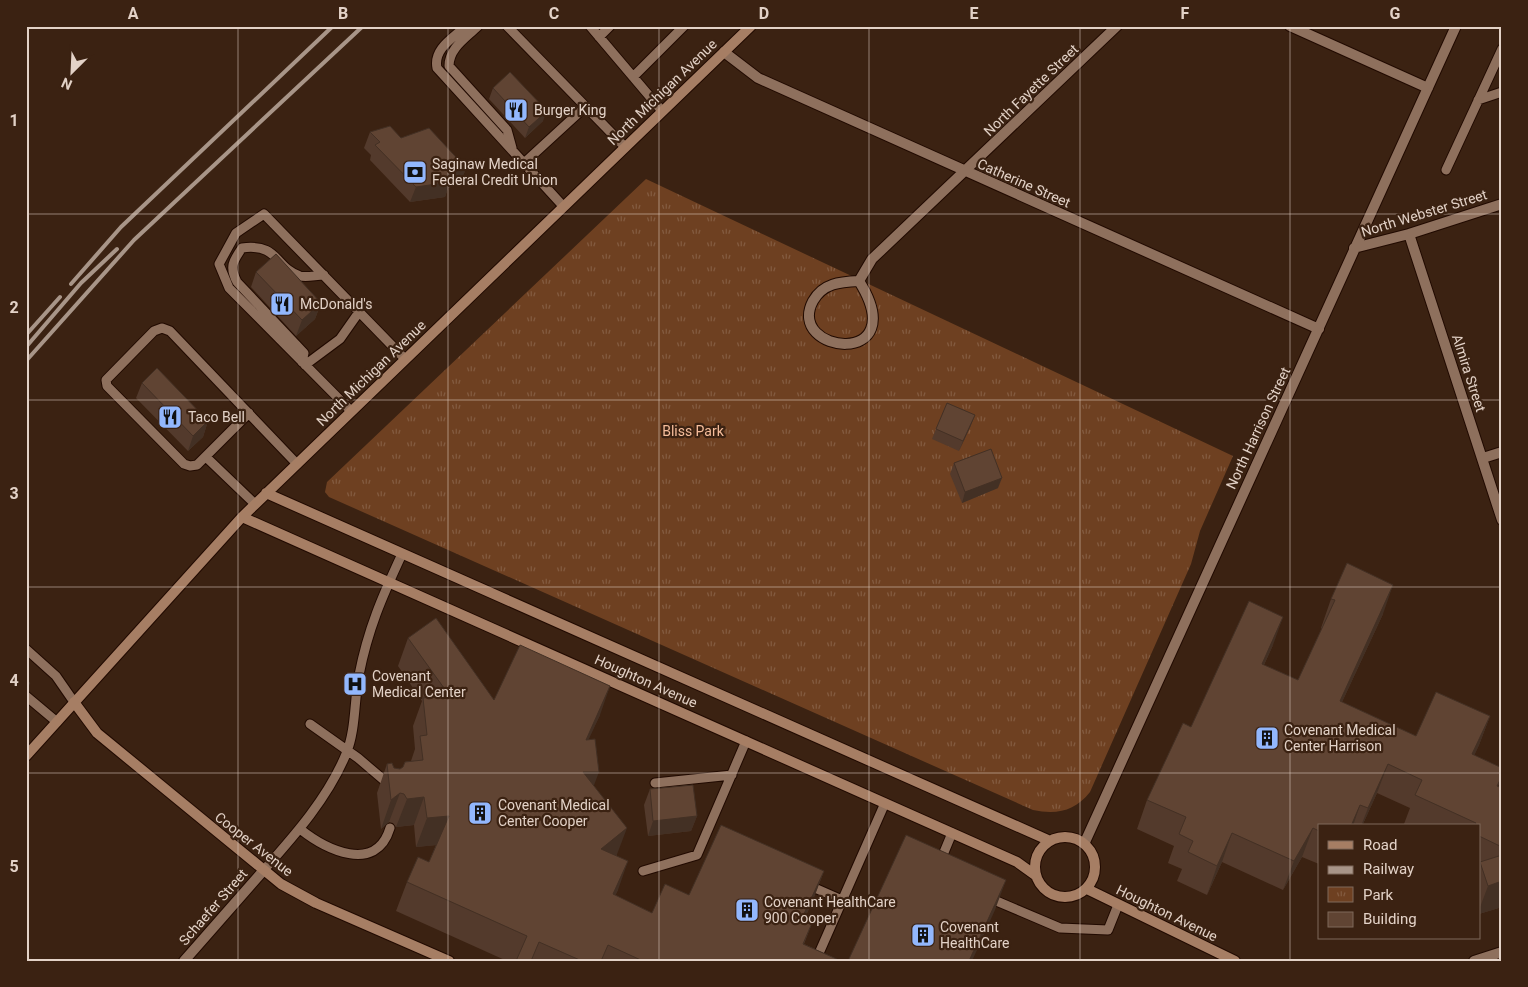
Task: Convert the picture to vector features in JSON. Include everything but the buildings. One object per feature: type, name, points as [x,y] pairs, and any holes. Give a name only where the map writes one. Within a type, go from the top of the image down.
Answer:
[{"type":"street","name":"North Michigan Avenue","points":[[26,756],[242,517],[751,26]]},
{"type":"street","name":"North Fayette Street","points":[[859,281],[872,259],[966,172],[1117,26]]},
{"type":"street","points":[[1290,26],[1428,88]]},
{"type":"street","name":"North Harrison Street","points":[[1085,842],[1254,466],[1319,329],[1456,26]]},
{"type":"street","name":"Catherine Street","points":[[724,52],[758,78],[1319,329]]},
{"type":"street","name":"North Webster Street","points":[[1354,248],[1409,234],[1502,204]]},
{"type":"street","name":"Almira Street","points":[[1409,234],[1502,520]]},
{"type":"street","points":[[859,281],[868,294],[871,306],[873,320],[869,332],[862,340],[853,345],[842,345],[818,335],[812,326],[809,316],[812,304],[818,293],[840,282],[859,281]]},
{"type":"street","points":[[1483,458],[1502,452]]},
{"type":"street","name":"Houghton Avenue","points":[[266,493],[1048,840]]},
{"type":"street","name":"Houghton Avenue","points":[[242,517],[952,832],[1017,862],[1035,875]]},
{"type":"street","name":"Cooper Avenue","points":[[74,702],[98,733],[281,884],[316,903],[450,961]]},
{"type":"street","points":[[1071,836],[1085,842],[1095,859],[1094,876],[1087,889],[1075,896],[1063,897],[1052,894],[1042,887],[1035,875],[1034,862],[1039,850],[1048,840],[1071,836]]},
{"type":"street","name":"Schaefer Street","points":[[184,961],[263,871]]},
{"type":"street","name":"Houghton Avenue","points":[[1087,889],[1235,961]]},
{"type":"street","points":[[1474,961],[1502,952]]},
{"type":"lane","points":[[466,26],[438,52],[435,59],[437,68],[564,206]]},
{"type":"lane","points":[[478,26],[453,49],[449,57],[449,66],[507,130],[514,152]]},
{"type":"lane","points":[[507,26],[625,147]]},
{"type":"lane","points":[[590,26],[662,111]]},
{"type":"lane","points":[[599,37],[610,26]]},
{"type":"lane","points":[[633,77],[684,26]]},
{"type":"lane","points":[[1446,170],[1502,49]]},
{"type":"lane","points":[[1478,100],[1502,92]]},
{"type":"lane","points":[[524,163],[585,106]]},
{"type":"lane","points":[[351,411],[229,288],[219,264],[236,233],[264,214],[405,359]]},
{"type":"lane","points":[[304,363],[304,353],[237,282],[232,272],[232,262],[242,248],[254,247],[268,250],[295,274],[303,277],[324,275]]},
{"type":"lane","points":[[304,363],[340,339],[359,312]]},
{"type":"lane","points":[[249,413],[197,465],[190,466],[184,464],[107,386],[108,376],[154,331],[162,328],[170,331],[249,413],[297,464]]},
{"type":"lane","points":[[206,456],[255,504]]},
{"type":"lane","points":[[263,871],[300,829],[326,790],[347,752],[366,641],[372,620],[402,554]]},
{"type":"lane","points":[[26,649],[56,676],[74,702]]},
{"type":"lane","points":[[26,696],[56,722]]},
{"type":"lane","points":[[310,724],[385,781],[388,792]]},
{"type":"lane","points":[[643,871],[697,854],[746,741]]},
{"type":"lane","points":[[655,783],[732,775]]},
{"type":"lane","points":[[820,951],[885,803]]},
{"type":"lane","points":[[709,827],[714,840]]},
{"type":"lane","points":[[300,829],[322,844],[339,852],[357,856],[370,852],[380,846],[388,837],[390,828]]},
{"type":"lane","points":[[940,873],[937,868],[952,832]]},
{"type":"lane","points":[[799,881],[842,900]]},
{"type":"lane","points":[[978,893],[1060,928],[1108,930],[1118,905]]},
{"type":"green space","name":"Bliss Park","points":[[646,179],[1233,456],[1200,531],[1191,564],[1090,792],[1078,804],[1058,812],[1033,810],[329,497],[325,492],[327,482]]},
{"type":"railway","points":[[71,284],[121,227],[333,26]]},
{"type":"railway","points":[[26,361],[134,240],[363,26]]},
{"type":"railway","points":[[26,347],[81,283],[117,249]]},
{"type":"railway","points":[[26,335],[60,297]]},
{"type":"place","name":"Burger King","points":[[516,110]]},
{"type":"place","name":"Saginaw Medical Federal Credit Union","points":[[415,172]]},
{"type":"place","name":"McDonald's","points":[[282,304]]},
{"type":"place","name":"Taco Bell","points":[[170,417]]},
{"type":"place","name":"Covenant Medical Center","points":[[355,684]]},
{"type":"place","name":"Covenant Medical Center Harrison","points":[[1267,738]]},
{"type":"place","name":"Covenant Medical Center Cooper","points":[[480,813]]},
{"type":"place","name":"Covenant HealthCare 900 Cooper","points":[[747,910]]},
{"type":"place","name":"Covenant HealthCare","points":[[923,935]]}]
